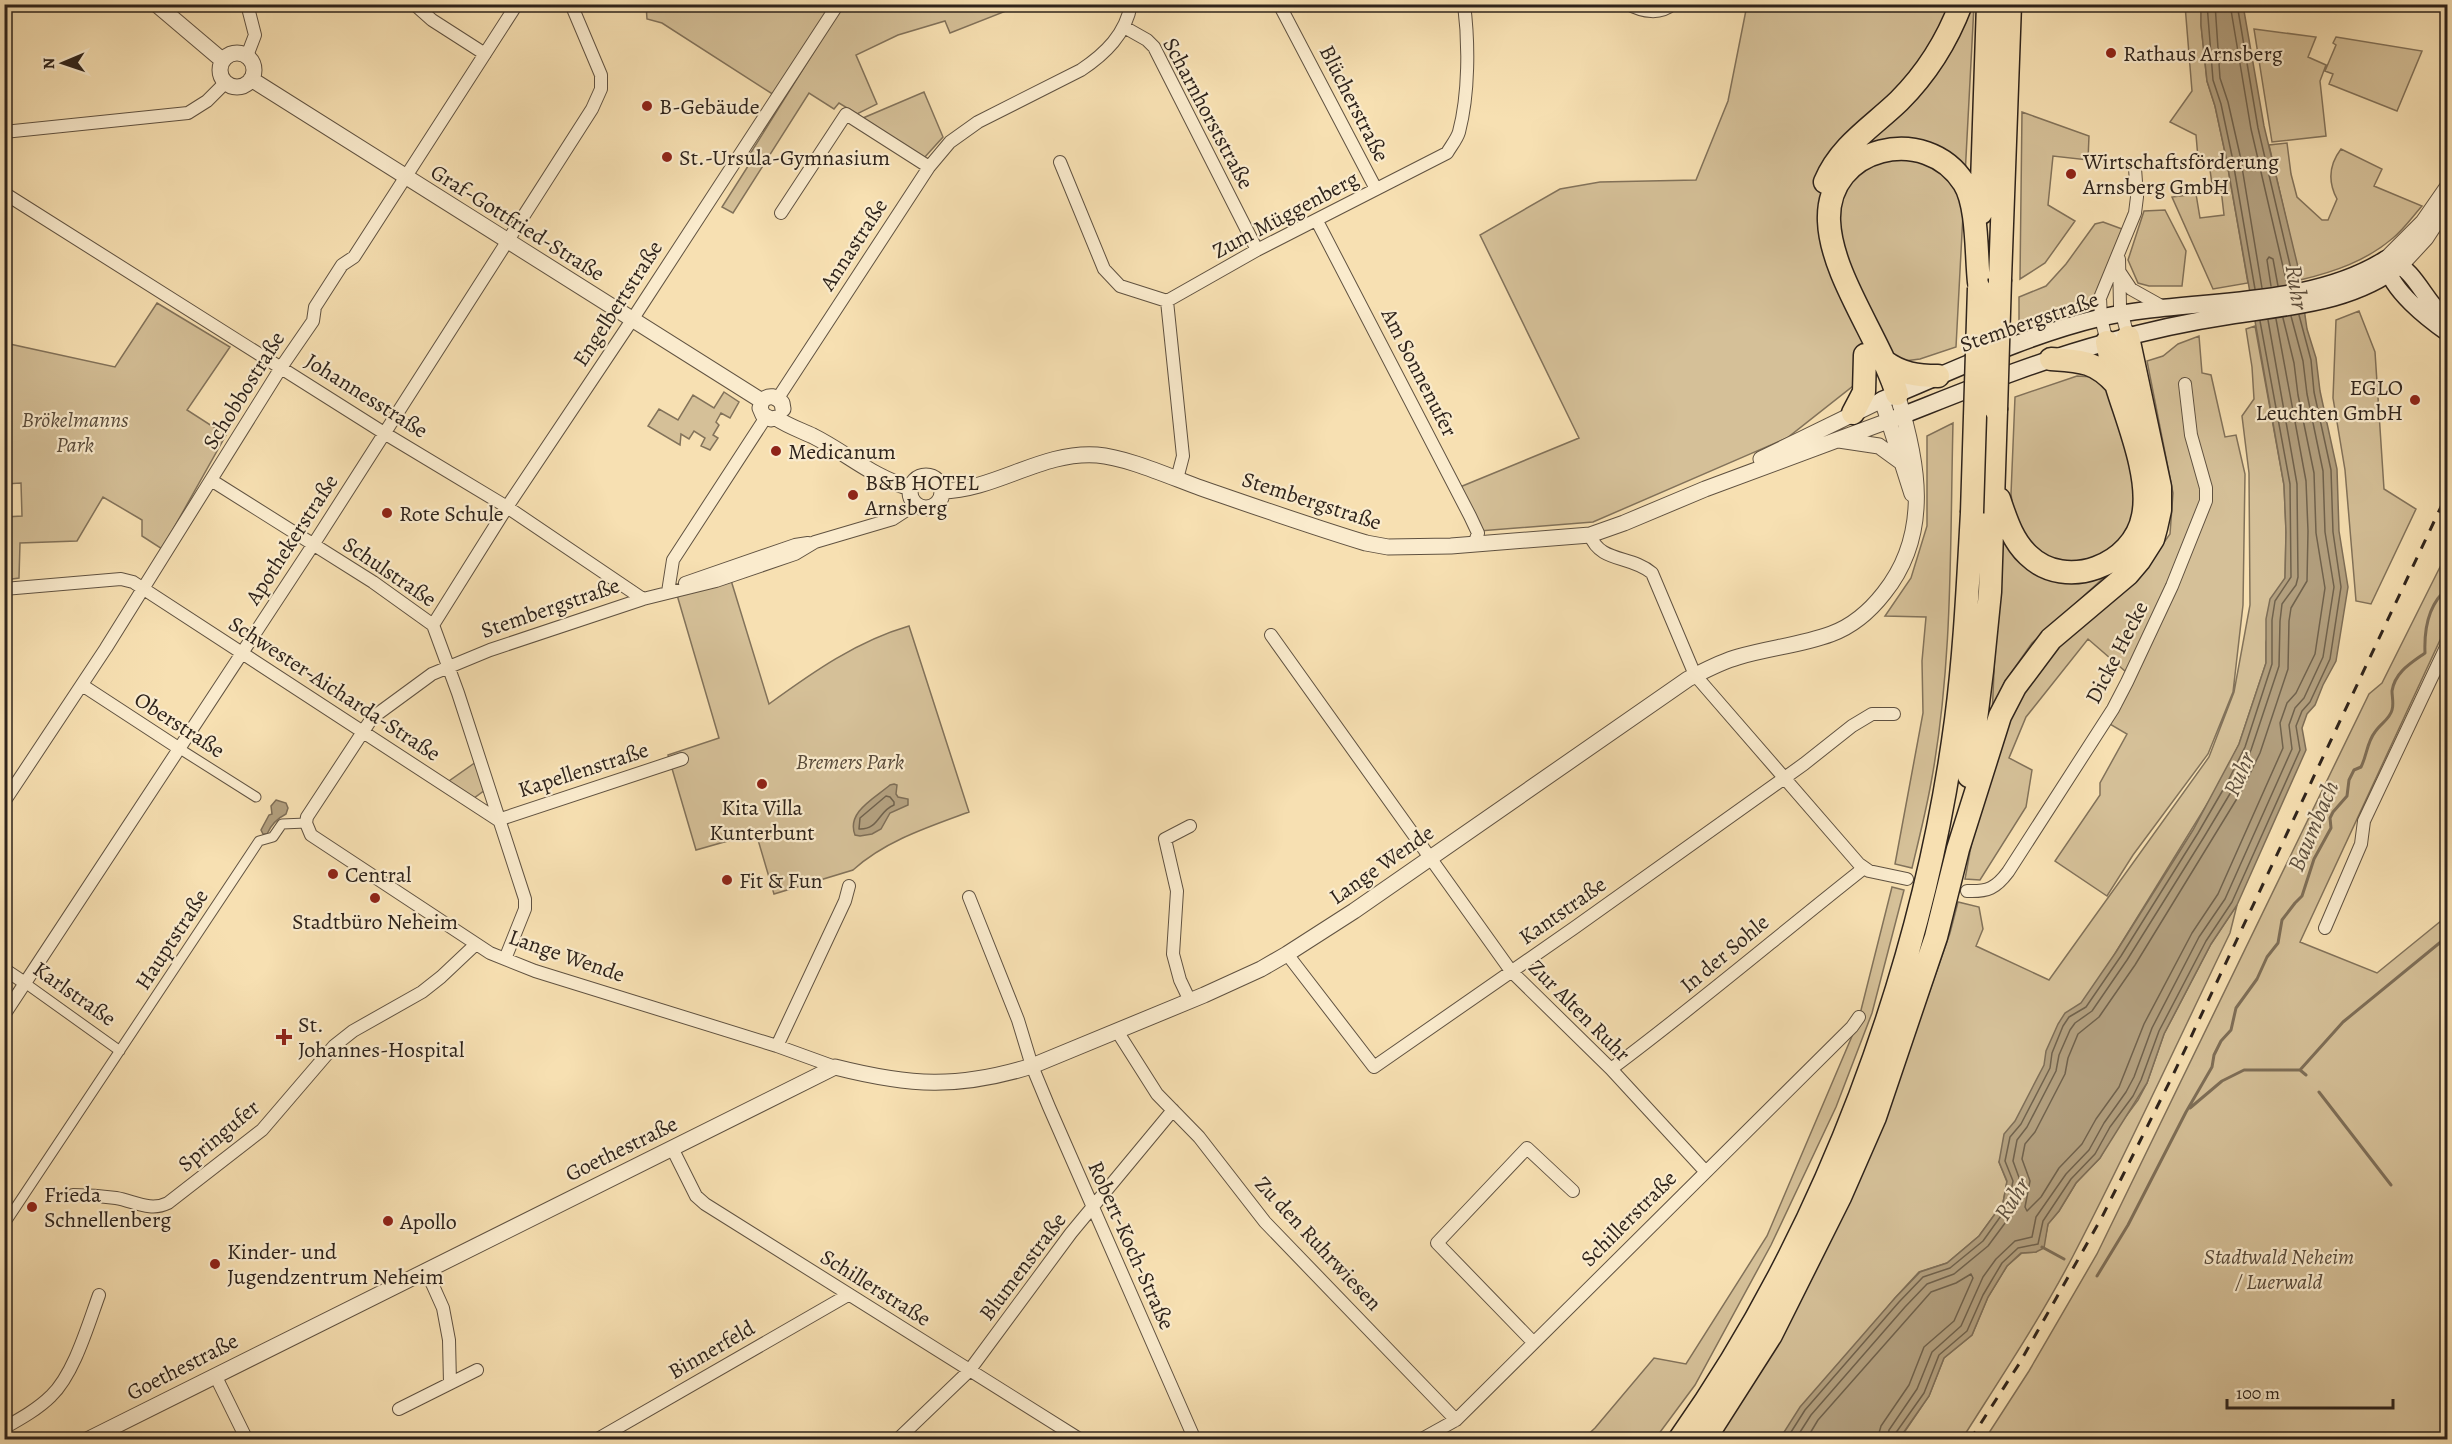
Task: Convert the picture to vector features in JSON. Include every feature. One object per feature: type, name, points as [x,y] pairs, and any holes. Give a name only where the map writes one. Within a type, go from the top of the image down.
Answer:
[{"type":"highway","points":[[1938,376],[1918,376],[1894,369],[1875,358],[1826,251],[1820,218],[1824,187],[1831,170],[1848,146],[1899,101],[1923,74],[1936,56],[1961,4]]},
{"type":"highway","points":[[1958,849],[1982,671],[1991,571],[1994,483],[1986,283],[1988,4]]},
{"type":"highway","points":[[1679,1440],[1754,1320],[1794,1244],[1865,1084],[1913,933],[1931,860],[1955,723],[1962,666],[1986,283],[2010,4]]},
{"type":"highway","points":[[1893,407],[1841,268],[1830,232],[1829,212],[1833,193],[1848,170],[1875,153],[1902,148],[1936,155],[1953,169],[1969,192],[1986,283]]},
{"type":"highway","points":[[1994,483],[2012,534],[2034,560],[2058,570],[2077,572],[2098,567],[2118,557],[2129,545],[2139,528],[2145,504],[2141,470],[2116,384],[2117,339]]},
{"type":"highway","points":[[1704,1440],[1782,1314],[1840,1197],[1875,1117],[1936,937],[1958,849],[2000,716],[2015,687],[2051,639],[2128,574],[2146,549],[2156,528],[2160,510],[2160,487],[2117,339]]},
{"type":"highway","points":[[1854,413],[1861,402],[1875,358]]},
{"type":"highway","points":[[2051,359],[2093,364],[2105,372],[2116,384]]},
{"type":"main road","name":"Stembergstraße","points":[[1893,407],[2117,339],[2387,269]]},
{"type":"main road","points":[[2387,269],[2427,300],[2448,320]]},
{"type":"main road","points":[[2387,269],[2400,290],[2448,333]]},
{"type":"main road","name":"Stembergstraße","points":[[1893,407],[1938,376],[2030,340],[2100,318],[2166,308],[2236,307]]},
{"type":"street","points":[[156,4],[222,60]]},
{"type":"street","points":[[247,4],[255,35],[247,56]]},
{"type":"street","points":[[414,4],[432,20],[485,54]]},
{"type":"street","name":"Schobbostraße","points":[[4,802],[144,589],[282,366],[313,321],[315,307],[342,265],[354,256],[517,4]]},
{"type":"street","name":"Apothekerstraße","points":[[4,1015],[313,545],[592,109],[599,95],[602,81],[571,4]]},
{"type":"street","name":"Engelbertstraße","points":[[433,625],[507,507],[838,4]]},
{"type":"street","points":[[1124,27],[1131,4]]},
{"type":"street","name":"Blücherstraße","points":[[1279,4],[1376,189]]},
{"type":"street","name":"Zum Müggenberg","points":[[1167,301],[1257,250],[1447,153],[1458,135],[1462,115],[1469,41],[1464,4]]},
{"type":"street","points":[[1628,4],[1653,11],[1665,10],[1673,4]]},
{"type":"street","name":"Annastraße","points":[[668,592],[673,560],[776,410],[929,167],[950,142],[978,122],[1082,70],[1110,46],[1124,27]]},
{"type":"street","name":"Scharnhorststraße","points":[[1124,27],[1147,40],[1154,47],[1257,250]]},
{"type":"street","points":[[233,53],[247,56],[253,64],[254,75],[251,79],[239,87],[225,83],[219,72],[222,60],[233,53]]},
{"type":"street","name":"Graf-Gottfried-Straße","points":[[251,79],[762,401],[760,408],[776,410]]},
{"type":"street","points":[[4,132],[188,113],[207,101],[225,83]]},
{"type":"street","points":[[781,213],[846,114],[929,167]]},
{"type":"street","points":[[1060,162],[1104,269],[1120,285],[1167,301],[1183,456],[1177,479]]},
{"type":"street","points":[[2117,339],[2100,318],[2100,298],[2119,255],[2136,206],[2135,168]]},
{"type":"street","points":[[2387,269],[2448,186]]},
{"type":"street","name":"Johannesstraße","points":[[4,193],[282,366],[384,433],[507,507],[643,599]]},
{"type":"street","points":[[2387,269],[2426,238],[2448,204]]},
{"type":"street","name":"Am Sonnenufer","points":[[1317,221],[1470,516],[1478,533],[1474,545]]},
{"type":"street","points":[[2117,339],[2122,314],[2119,255]]},
{"type":"street","points":[[2118,269],[2131,289],[2166,308]]},
{"type":"street","name":"Dicke Hecke","points":[[1967,891],[1979,892],[1992,889],[2008,872],[2113,709],[2172,586],[2206,501],[2206,488],[2191,435],[2185,384]]},
{"type":"street","name":"Stembergstraße","points":[[942,491],[968,488],[1065,457],[1097,455],[1177,479],[1365,543],[1388,547],[1474,545],[1590,535],[1836,440],[1893,407]]},
{"type":"street","name":"Stembergstraße","points":[[1705,489],[1854,413],[1893,407]]},
{"type":"street","name":"Lange Wende","points":[[1893,407],[1901,462],[1916,507]]},
{"type":"street","name":"Lange Wende","points":[[306,823],[311,836],[476,944],[535,971],[835,1066],[886,1079],[941,1083],[979,1080],[1032,1066],[1261,969],[1354,911],[1695,675],[1736,657],[1819,638],[1857,621],[1879,600],[1896,578],[1911,543],[1916,507],[1916,465],[1893,407]]},
{"type":"street","points":[[776,410],[789,426],[813,436],[879,477],[911,488]]},
{"type":"street","points":[[1836,440],[1879,446],[1901,462]]},
{"type":"street","points":[[925,476],[938,481],[942,491],[941,499],[935,506],[927,508],[916,504],[911,498],[911,488],[914,482],[925,476]]},
{"type":"street","name":"Schulstraße","points":[[211,480],[373,582],[433,625],[498,820]]},
{"type":"street","name":"Stembergstraße","points":[[448,667],[490,650],[643,599],[668,592],[682,591],[795,554],[815,542],[893,519],[916,504]]},
{"type":"street","points":[[1590,535],[1599,550],[1641,566],[1656,578],[1695,675],[1864,868],[1907,879]]},
{"type":"street","name":"Schwester-Aicharda-Straße","points":[[4,589],[121,579],[133,582],[498,820]]},
{"type":"street","name":"Zur Alten Ruhr","points":[[1271,635],[1511,971],[1611,1069],[1705,1171]]},
{"type":"street","points":[[2325,928],[2361,844],[2364,821],[2448,643]]},
{"type":"street","points":[[306,823],[307,817],[372,718],[432,674],[448,667]]},
{"type":"street","name":"Oberstraße","points":[[82,685],[256,797]]},
{"type":"street","name":"Kantstraße","points":[[1287,954],[1374,1067],[1867,717],[1877,713],[1894,714]]},
{"type":"street","name":"Kapellenstraße","points":[[498,820],[682,759]]},
{"type":"street","points":[[498,820],[525,899],[525,909],[505,959]]},
{"type":"street","name":"Hauptstraße","points":[[4,1225],[259,841],[273,837],[282,824],[306,823]]},
{"type":"street","points":[[1190,826],[1165,839],[1177,891],[1173,954],[1180,980],[1190,1001]]},
{"type":"street","name":"In der Sohle","points":[[1611,1069],[1864,868]]},
{"type":"street","points":[[777,1046],[845,901],[849,886]]},
{"type":"street","name":"Robert-Koch-Straße","points":[[969,897],[1018,1020],[1032,1066],[1195,1440]]},
{"type":"street","name":"Springufer","points":[[72,1195],[116,1198],[149,1206],[168,1203],[262,1130],[333,1046],[353,1031],[424,990],[476,944]]},
{"type":"street","name":"Karlstraße","points":[[4,969],[120,1051]]},
{"type":"street","name":"Schillerstraße","points":[[1420,1440],[1456,1420],[1852,1027],[1858,1017]]},
{"type":"street","name":"Zu den Ruhrwiesen","points":[[1117,1031],[1157,1094],[1199,1137],[1265,1222],[1456,1420]]},
{"type":"street","name":"Goethestraße","points":[[87,1440],[835,1066]]},
{"type":"street","name":"Blumenstraße","points":[[897,1440],[969,1371],[1071,1233],[1173,1110]]},
{"type":"street","name":"Schillerstraße","points":[[672,1148],[696,1196],[705,1204],[1081,1440]]},
{"type":"street","points":[[1533,1342],[1437,1243],[1527,1148],[1572,1191]]},
{"type":"street","points":[[426,1270],[443,1308],[449,1340],[450,1383]]},
{"type":"street","name":"Binnerfeld","points":[[596,1440],[848,1294]]},
{"type":"street","points":[[4,1428],[37,1407],[56,1390],[81,1342],[99,1295]]},
{"type":"street","points":[[399,1409],[477,1370]]},
{"type":"street","points":[[215,1375],[247,1440]]},
{"type":"green space","points":[[646,5],[833,5],[774,95],[662,23],[647,19]]},
{"type":"green space","points":[[843,5],[1021,5],[950,33],[945,21],[898,35],[856,55],[877,104],[857,114],[839,103],[834,109],[809,93],[733,213],[722,207],[750,163],[750,154]]},
{"type":"green space","points":[[1747,5],[1974,5],[1956,347],[1920,359],[1897,362],[1857,383],[1787,438],[1593,522],[1479,531],[1460,487],[1579,438],[1480,235],[1560,189],[1600,182],[1696,180],[1728,101]]},
{"type":"green space","points":[[2185,5],[2201,5],[2207,81],[2226,157],[2248,283],[2213,289],[2172,197],[2196,194],[2200,218],[2224,215],[2221,189],[2212,184],[2210,170],[2198,158],[2196,135],[2170,122],[2192,91]]},
{"type":"green space","points":[[2254,29],[2316,37],[2308,57],[2326,65],[2320,81],[2326,136],[2272,142]]},
{"type":"green space","points":[[2336,37],[2422,51],[2397,111],[2329,84],[2333,74],[2325,71],[2336,45],[2333,43]]},
{"type":"green space","points":[[924,92],[943,137],[924,158],[863,118]]},
{"type":"green space","points":[[2022,112],[2089,136],[2088,160],[2053,156],[2048,205],[2075,221],[2045,263],[2020,279]]},
{"type":"green space","points":[[2287,143],[2297,197],[2322,220],[2328,220],[2337,199],[2332,186],[2331,174],[2341,149],[2382,169],[2374,186],[2422,206],[2405,227],[2372,253],[2337,269],[2300,280],[2269,145]]},
{"type":"green space","points":[[2165,210],[2186,251],[2182,286],[2149,286],[2138,283],[2128,260],[2144,211]]},
{"type":"green space","points":[[2103,222],[2122,229],[2104,280],[2094,299],[2073,317],[2019,336],[2019,297],[2046,286],[2066,264],[2095,224]]},
{"type":"green space","name":"Brökelmanns Park","points":[[157,303],[230,347],[187,410],[226,435],[162,549],[142,536],[142,520],[103,497],[77,541],[20,543],[19,578],[5,580],[5,517],[22,516],[21,483],[5,484],[5,343],[115,367]]},
{"type":"green space","points":[[2359,311],[2375,352],[2384,489],[2416,509],[2371,604],[2356,601],[2345,470],[2333,398],[2336,320]]},
{"type":"green space","points":[[2255,326],[2284,485],[2285,578],[2266,642],[2266,663],[2239,744],[2222,780],[2116,952],[1999,1162],[2007,1182],[2003,1203],[1979,1236],[1947,1263],[1919,1272],[1779,1439],[1712,1440],[1890,1104],[1950,933],[1958,902],[1979,907],[1983,929],[1976,946],[2049,980],[2209,757],[2234,692],[2250,605],[2249,473],[2242,416],[2254,399],[2246,329]]},
{"type":"green space","points":[[2199,336],[2202,373],[2211,375],[2225,437],[2236,435],[2245,474],[2243,605],[2233,692],[2208,754],[2133,855],[2107,896],[2055,861],[2100,795],[2100,783],[2127,734],[2108,723],[2126,672],[2088,639],[2026,717],[2009,758],[2032,770],[2026,807],[1980,880],[1965,879],[1976,819],[2011,715],[2042,661],[2140,576],[2170,534],[2173,493],[2147,361],[2163,356],[2178,344]]},
{"type":"green space","points":[[2077,376],[2094,377],[2117,400],[2138,508],[2118,549],[2069,566],[2037,554],[2014,515],[2011,494],[2015,397]]},
{"type":"green space","points":[[724,392],[739,402],[730,418],[721,413],[716,422],[719,425],[713,435],[718,438],[710,450],[701,446],[705,438],[694,431],[689,439],[681,434],[680,445],[648,426],[659,409],[678,420],[693,395],[714,408]]},
{"type":"green space","points":[[1953,423],[1949,604],[1943,694],[1931,783],[1912,868],[1895,864],[1923,713],[1922,661],[1926,617],[1885,616],[1911,578],[1927,526],[1927,436]]},
{"type":"green space","points":[[2000,535],[2032,568],[2122,561],[2032,643],[2004,683],[1992,717]]},
{"type":"green space","name":"Stadtwald Neheim / Luerwald","points":[[2447,553],[2447,625],[2300,942],[2377,973],[2447,916],[2447,1439],[1985,1439],[2029,1371],[2097,1254],[2369,694],[2382,683]]},
{"type":"green space","name":"Bremers Park","points":[[730,577],[769,704],[819,669],[853,649],[909,626],[969,812],[893,843],[853,870],[774,894],[756,833],[696,850],[668,755],[719,738],[677,595]]},
{"type":"green space","points":[[476,762],[485,790],[474,798],[449,781]]},
{"type":"green space","points":[[1892,887],[1904,890],[1872,1013],[1836,1107],[1771,1245],[1695,1385],[1655,1439],[1582,1440],[1595,1428],[1654,1358],[1686,1364],[1767,1236],[1858,1022]]},
{"type":"green space","points":[[2237,905],[2230,933],[2113,1176],[2073,1256],[2005,1371],[1962,1439],[1899,1440],[1929,1396],[1944,1358],[1972,1335],[1988,1297],[2007,1266],[2022,1253],[2036,1252],[2045,1239],[2048,1224],[2076,1183],[2100,1158],[2115,1131],[2138,1100],[2147,1083],[2164,1034],[2211,944]]},
{"type":"water","name":"Ruhr","points":[[2201,5],[2243,5],[2264,126],[2298,267],[2307,329],[2316,358],[2320,391],[2337,469],[2339,531],[2348,587],[2336,661],[2315,705],[2307,714],[2302,728],[2306,750],[2237,905],[2211,944],[2164,1034],[2147,1083],[2100,1158],[2076,1183],[2048,1224],[2044,1248],[2036,1252],[2021,1253],[2007,1266],[1988,1297],[1972,1335],[1944,1358],[1929,1396],[1899,1439],[1779,1440],[1800,1407],[1895,1298],[1920,1272],[1947,1263],[1979,1236],[2003,1203],[2007,1181],[1999,1162],[2004,1134],[2015,1121],[2044,1065],[2046,1051],[2058,1024],[2065,1013],[2081,1003],[2193,830],[2239,744],[2266,663],[2266,619],[2270,599],[2285,578],[2284,485],[2226,157],[2207,81]]},
{"type":"water","points":[[894,784],[897,785],[898,797],[908,799],[908,805],[890,813],[881,829],[872,834],[855,835],[853,827],[858,813],[870,800]]},
{"type":"water","points":[[276,800],[286,803],[288,808],[286,814],[274,822],[267,834],[263,834],[261,830],[269,815],[272,814],[271,806]]},
{"type":"waterway","name":"Baumbach","points":[[2186,1112],[2212,1067],[2214,1055],[2221,1041],[2231,1030],[2236,1008],[2257,979],[2267,957],[2278,943],[2282,920],[2302,896],[2314,859],[2331,828],[2330,818],[2347,796],[2349,780],[2354,770],[2361,767],[2372,736],[2391,713],[2392,691],[2396,678],[2414,660],[2425,653],[2425,635],[2432,609],[2441,594],[2448,588]]},
{"type":"waterway","points":[[2300,1070],[2343,1022],[2448,936]]},
{"type":"waterway","name":"Baumbach","points":[[2190,1108],[2222,1081],[2244,1070],[2300,1070],[2306,1075]]},
{"type":"waterway","points":[[2319,1092],[2391,1185]]},
{"type":"waterway","name":"Baumbach","points":[[2097,1276],[2128,1225],[2186,1112]]},
{"type":"waterway","name":"Baumbach","points":[[2042,1247],[2064,1259]]},
{"type":"railway","points":[[1970,1440],[2019,1364],[2102,1217],[2173,1075],[2448,492]]},
{"type":"place","name":"Rathaus Arnsberg","points":[[2111,53]]},
{"type":"place","name":"B-Gebäude","points":[[647,106]]},
{"type":"place","name":"St.-Ursula-Gymnasium","points":[[667,157]]},
{"type":"place","name":"Wirtschaftsförderung Arnsberg GmbH","points":[[2071,174]]},
{"type":"place","name":"EGLO Leuchten GmbH","points":[[2415,400]]},
{"type":"place","name":"Medicanum","points":[[776,451]]},
{"type":"place","name":"B&B HOTEL Arnsberg","points":[[853,495]]},
{"type":"place","name":"Rote Schule","points":[[387,513]]},
{"type":"place","name":"Kita Villa Kunterbunt","points":[[762,784]]},
{"type":"place","name":"Central","points":[[333,874]]},
{"type":"place","name":"Fit & Fun","points":[[727,880]]},
{"type":"place","name":"Stadtbüro Neheim","points":[[375,898]]},
{"type":"place","name":"St. Johannes-Hospital","points":[[284,1037]]},
{"type":"place","name":"Frieda Schnellenberg","points":[[32,1207]]},
{"type":"place","name":"Apollo","points":[[388,1221]]},
{"type":"place","name":"Kinder- und Jugendzentrum Neheim","points":[[215,1264]]}]
